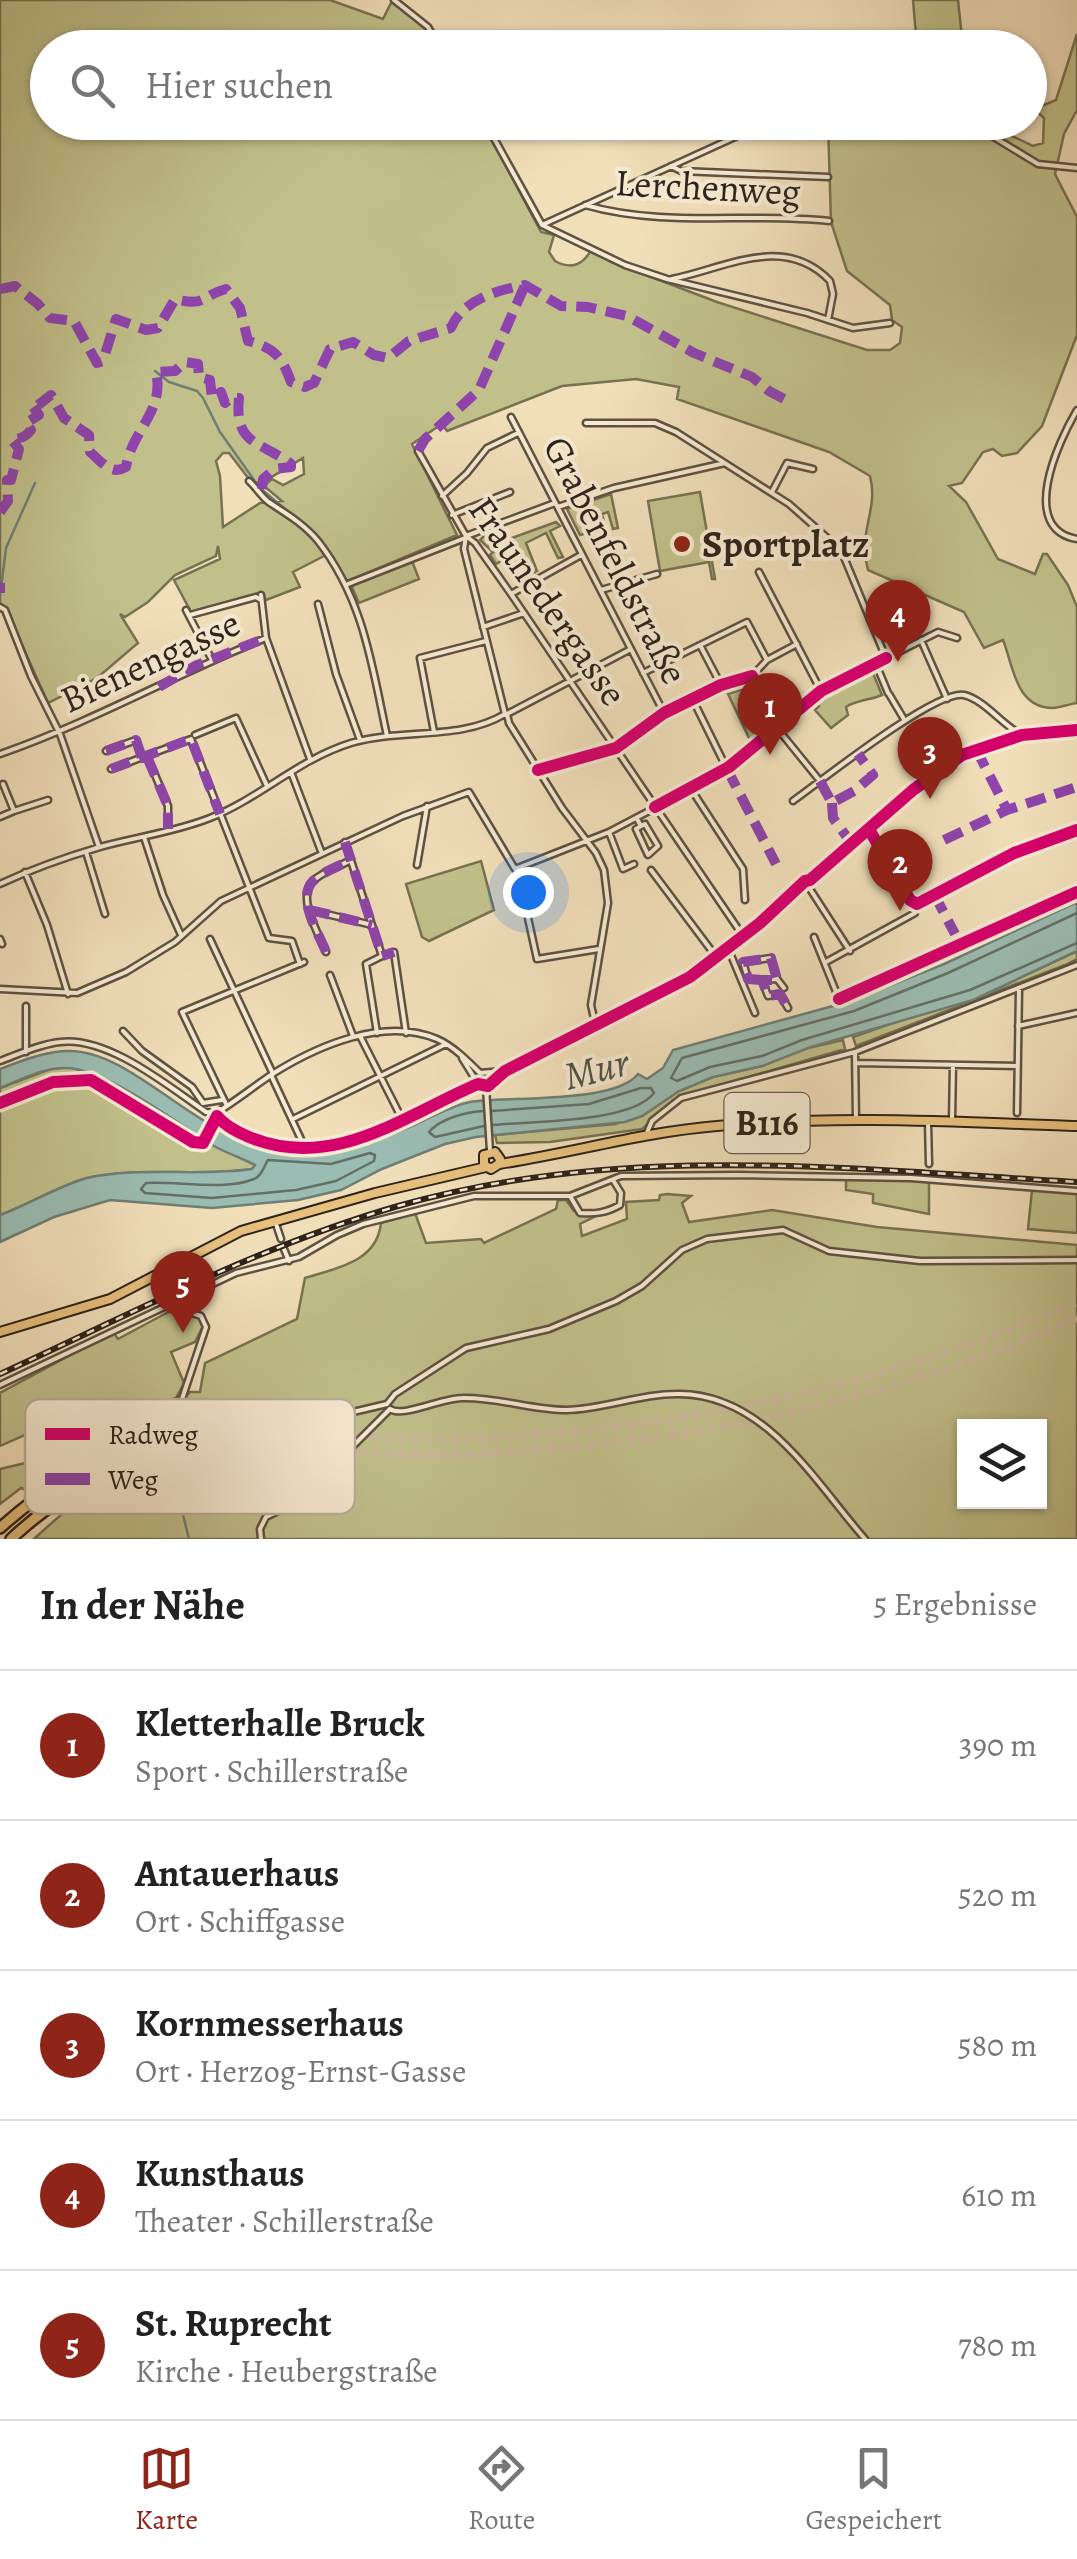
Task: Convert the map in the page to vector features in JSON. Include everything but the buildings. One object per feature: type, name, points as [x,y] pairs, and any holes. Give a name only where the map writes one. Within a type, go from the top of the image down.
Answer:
[{"type":"highway","points":[[0,1528],[25,1508]]},
{"type":"highway","points":[[11,1539],[42,1514]]},
{"type":"main road","name":"B116","points":[[494,1154],[531,1159],[646,1135],[742,1124],[856,1121],[1077,1126]]},
{"type":"main road","points":[[0,1332],[110,1299],[216,1243],[275,1221],[472,1170],[494,1154]]},
{"type":"main road","points":[[484,1163],[494,1168],[494,1154]]},
{"type":"street","points":[[394,0],[430,30]]},
{"type":"street","points":[[495,140],[542,226],[625,265],[853,328],[890,323]]},
{"type":"street","points":[[542,226],[728,140]]},
{"type":"street","points":[[999,140],[1038,164],[1077,168]]},
{"type":"street","points":[[670,166],[682,171],[828,177]]},
{"type":"street","name":"Lerchenweg","points":[[585,205],[614,214],[661,219],[710,221],[763,216],[829,221]]},
{"type":"street","points":[[667,279],[760,256],[792,258],[812,265],[830,280],[828,320]]},
{"type":"street","points":[[1077,410],[1067,426],[1051,472],[1044,508],[1054,530],[1077,539]]},
{"type":"street","name":"Grabenfeldstraße","points":[[511,417],[664,714]]},
{"type":"street","points":[[586,423],[655,423],[772,492],[841,550],[886,658]]},
{"type":"street","name":"Grabenfeldstraße","points":[[484,453],[519,432]]},
{"type":"street","name":"Fraunedergasse","points":[[418,451],[465,537],[481,551],[511,594],[744,937]]},
{"type":"street","name":"Fraunedergasse","points":[[442,496],[484,453]]},
{"type":"street","points":[[346,584],[557,505],[726,463]]},
{"type":"street","points":[[772,492],[787,463],[813,469]]},
{"type":"street","points":[[249,480],[270,503],[288,513],[317,540],[346,584],[366,640],[386,736]]},
{"type":"street","points":[[452,515],[510,492]]},
{"type":"street","points":[[465,537],[482,627],[509,723],[562,808],[588,840],[606,881],[608,902],[591,1005],[596,1027]]},
{"type":"street","points":[[511,594],[582,554]]},
{"type":"street","points":[[759,572],[821,692]]},
{"type":"street","points":[[600,590],[657,574]]},
{"type":"street","points":[[262,595],[266,638],[310,759]]},
{"type":"street","points":[[212,660],[188,613],[256,597],[264,608]]},
{"type":"street","points":[[318,604],[336,674],[360,740]]},
{"type":"street","points":[[0,607],[5,610],[60,734],[99,848]]},
{"type":"street","points":[[482,627],[524,613]]},
{"type":"street","points":[[643,673],[747,622],[767,660]]},
{"type":"street","points":[[516,868],[609,832],[691,789],[727,768],[821,692],[886,658],[938,632],[956,638]]},
{"type":"street","name":"Bienengasse","points":[[0,754],[60,734],[266,638]]},
{"type":"street","points":[[921,640],[947,699]]},
{"type":"street","points":[[434,733],[420,658],[486,641]]},
{"type":"street","points":[[538,770],[616,748],[664,714],[721,685],[752,676],[767,660],[796,644]]},
{"type":"street","points":[[700,645],[721,685]]},
{"type":"street","points":[[0,882],[86,852],[220,814],[310,759],[360,740],[470,729],[498,719],[631,649]]},
{"type":"street","points":[[876,664],[905,721]]},
{"type":"street","points":[[752,676],[777,728],[820,781]]},
{"type":"street","points":[[793,802],[905,721],[947,699],[964,695],[1022,734]]},
{"type":"street","points":[[693,700],[727,768]]},
{"type":"street","points":[[195,735],[236,718],[267,786]]},
{"type":"street","points":[[498,719],[503,725],[509,723]]},
{"type":"street","points":[[487,1086],[505,1071],[688,978],[717,958],[911,792],[962,756],[1022,734],[1077,730]]},
{"type":"street","points":[[110,770],[191,739],[269,938],[292,941],[302,963],[182,1012],[227,1106]]},
{"type":"street","points":[[106,752],[136,740],[168,806],[168,829]]},
{"type":"street","points":[[291,772],[321,852]]},
{"type":"street","points":[[3,784],[14,812]]},
{"type":"street","points":[[691,789],[743,869],[746,900]]},
{"type":"street","points":[[0,989],[68,994],[126,972],[182,936],[221,900],[321,852],[468,792],[516,868],[537,959],[599,949]]},
{"type":"street","points":[[0,817],[48,800]]},
{"type":"street","points":[[417,865],[427,806]]},
{"type":"street","points":[[636,819],[641,826]]},
{"type":"street","points":[[645,824],[658,846],[648,855],[636,829],[641,826],[645,824]]},
{"type":"street","points":[[826,962],[915,913],[917,904],[961,880],[1077,830]]},
{"type":"street","points":[[870,831],[910,900],[917,904]]},
{"type":"street","points":[[609,832],[623,870],[634,864]]},
{"type":"street","points":[[144,836],[163,895],[182,936]]},
{"type":"street","points":[[345,842],[382,956]]},
{"type":"street","points":[[86,852],[105,914]]},
{"type":"street","points":[[326,952],[307,901],[312,882],[351,860]]},
{"type":"street","points":[[651,870],[717,958]]},
{"type":"street","points":[[25,872],[47,925],[68,994]]},
{"type":"street","points":[[810,880],[810,889]]},
{"type":"street","points":[[804,886],[810,889],[850,951]]},
{"type":"street","points":[[814,937],[839,999],[1077,892]]},
{"type":"street","points":[[310,910],[372,925]]},
{"type":"street","points":[[210,940],[306,1150]]},
{"type":"street","points":[[728,948],[755,1013]]},
{"type":"street","points":[[377,1033],[366,964],[394,952],[406,1033]]},
{"type":"street","points":[[735,964],[771,958],[784,988]]},
{"type":"street","points":[[743,962],[748,979],[778,978]]},
{"type":"street","points":[[646,1135],[652,1122],[681,1098],[855,1052],[1077,965]]},
{"type":"street","points":[[330,975],[353,1037]]},
{"type":"street","points":[[762,980],[768,996],[780,994],[788,1008]]},
{"type":"street","points":[[1016,1113],[1019,990]]},
{"type":"street","points":[[26,1006],[26,1052]]},
{"type":"street","points":[[1018,1026],[1077,1013]]},
{"type":"street","points":[[123,1030],[142,1052],[192,1088],[204,1103],[222,1100]]},
{"type":"street","points":[[0,1061],[59,1042],[86,1043],[124,1058],[206,1112],[216,1114],[310,1052],[377,1033],[434,1037],[480,1073],[505,1071]]},
{"type":"street","points":[[360,1036],[402,1119]]},
{"type":"street","points":[[293,1119],[446,1044]]},
{"type":"street","points":[[855,1052],[856,1121]]},
{"type":"street","points":[[459,1054],[477,1082],[487,1086]]},
{"type":"street","points":[[856,1063],[1018,1066]]},
{"type":"street","points":[[952,1065],[952,1122]]},
{"type":"street","points":[[466,1089],[477,1082],[480,1073]]},
{"type":"street","points":[[489,1074],[494,1154]]},
{"type":"street","points":[[928,1122],[929,1164]]},
{"type":"street","points":[[0,1385],[236,1274],[288,1261],[348,1230],[422,1208],[493,1194],[570,1196],[621,1176],[932,1180],[1077,1191]]},
{"type":"street","points":[[570,1196],[580,1212],[605,1212],[620,1205],[621,1193],[613,1180]]},
{"type":"street","points":[[275,1221],[281,1239]]},
{"type":"street","points":[[355,1442],[389,1407],[395,1394],[466,1348],[549,1328],[616,1302],[642,1286],[668,1260],[707,1239],[783,1230],[829,1251],[920,1261],[1077,1260]]},
{"type":"street","points":[[284,1249],[288,1261]]},
{"type":"street","points":[[174,1302],[201,1316],[206,1328],[182,1399]]},
{"type":"street","points":[[389,1407],[396,1414],[406,1413],[438,1400],[459,1398],[564,1410],[644,1396],[711,1396],[782,1440],[865,1539]]},
{"type":"street","points":[[355,1415],[389,1407]]},
{"type":"street","points":[[261,1539],[260,1529],[272,1514]]},
{"type":"shaded area","points":[[0,0],[330,0],[383,19],[392,1],[426,30],[30,30],[30,140],[492,140],[541,232],[554,235],[549,252],[555,261],[576,264],[591,250],[612,262],[717,302],[867,350],[890,350],[900,343],[902,327],[892,320],[890,305],[847,271],[831,222],[829,140],[1020,140],[1033,146],[1043,143],[1047,140],[1047,104],[1056,100],[1077,34],[1077,110],[1064,134],[1055,174],[1077,217],[1077,335],[1042,426],[1017,453],[1002,456],[993,449],[983,452],[962,483],[949,486],[966,502],[998,559],[1035,574],[1043,554],[1047,554],[1068,585],[1077,607],[1077,703],[1053,708],[1031,701],[1018,683],[1003,640],[984,648],[964,612],[868,570],[865,544],[872,500],[870,476],[829,452],[677,399],[679,387],[636,379],[562,386],[447,431],[442,424],[412,444],[457,535],[346,582],[326,555],[293,572],[300,587],[266,600],[259,593],[191,612],[174,580],[220,559],[218,546],[216,556],[175,575],[148,602],[125,617],[120,614],[138,643],[97,678],[48,703],[10,618],[0,609]],"holes":[[[223,453],[229,453],[249,479],[260,484],[303,458],[304,474],[283,485],[272,479],[264,486],[282,501],[260,503],[223,527],[216,461]]]},
{"type":"shaded area","points":[[913,0],[958,0],[961,30],[916,30]]},
{"type":"shaded area","name":"Sportplatz","points":[[700,492],[715,579],[709,562],[660,571],[648,501]]},
{"type":"shaded area","points":[[611,494],[618,528],[613,529],[608,512],[602,514],[606,531],[595,537],[591,532],[580,535],[567,509]]},
{"type":"shaded area","points":[[556,522],[560,526],[550,531],[563,557],[558,558],[546,533],[526,543],[537,571],[524,578],[510,550],[499,556],[501,561],[496,564],[490,555],[493,552],[480,540],[485,535],[490,546]]},
{"type":"shaded area","points":[[412,561],[419,579],[359,603],[351,585]]},
{"type":"shaded area","points":[[872,671],[882,695],[846,707],[848,715],[831,728],[815,710],[817,703],[824,695]]},
{"type":"shaded area","points":[[749,687],[769,725],[750,740],[728,694]]},
{"type":"shaded area","points":[[481,861],[494,910],[429,941],[422,937],[406,884]]},
{"type":"shaded area","points":[[1077,951],[1077,959],[1065,965],[856,1046],[853,1037],[936,1008],[973,1000]]},
{"type":"shaded area","points":[[843,1040],[845,1049],[682,1096],[642,1129],[550,1142],[497,1143],[495,1135],[615,1124],[642,1116],[679,1091],[713,1077]]},
{"type":"shaded area","points":[[71,1067],[119,1087],[255,1165],[252,1169],[232,1171],[107,1174],[66,1185],[0,1215],[0,1088],[50,1069]]},
{"type":"shaded area","points":[[846,1180],[929,1181],[929,1214],[873,1203],[873,1194],[846,1190]]},
{"type":"shaded area","points":[[1032,1190],[1077,1193],[1077,1233],[1028,1229]]},
{"type":"shaded area","points":[[667,1194],[691,1196],[682,1203],[689,1222],[772,1210],[877,1227],[1077,1245],[1077,1539],[34,1539],[62,1514],[355,1514],[355,1399],[188,1399],[190,1392],[200,1392],[205,1363],[297,1319],[305,1278],[364,1255],[378,1236],[381,1223],[415,1213],[426,1243],[481,1239],[484,1243],[556,1209],[558,1200],[566,1200],[574,1211],[594,1217],[580,1224],[582,1236],[627,1219],[626,1202],[659,1200],[660,1195]]},
{"type":"shaded area","points":[[174,1309],[200,1317],[203,1326],[195,1342],[171,1352],[184,1383],[176,1398],[25,1399],[25,1435],[0,1446],[0,1393],[113,1332],[118,1339]]},
{"type":"shaded area","points":[[25,1463],[25,1489],[21,1488],[0,1504],[0,1469]]},
{"type":"water","points":[[1077,902],[1077,951],[973,1000],[811,1047],[762,1066],[713,1077],[679,1091],[642,1116],[625,1122],[476,1137],[445,1144],[341,1190],[298,1200],[212,1208],[110,1200],[54,1217],[0,1242],[0,1215],[87,1178],[107,1174],[232,1171],[252,1169],[255,1165],[212,1145],[121,1087],[83,1071],[50,1070],[0,1088],[0,1069],[32,1057],[66,1051],[105,1059],[248,1144],[267,1150],[324,1152],[377,1139],[470,1102],[584,1094],[626,1084],[638,1074],[647,1079],[663,1068],[673,1050],[851,1001],[944,964]]},
{"type":"waterway","points":[[155,371],[169,382],[197,391],[259,487],[298,520]]},
{"type":"waterway","points":[[0,596],[6,548],[35,483]]},
{"type":"waterway","points":[[183,1514],[189,1539]]},
{"type":"tunnel","points":[[355,1436],[465,1438],[544,1434],[700,1414],[854,1380],[1004,1331],[1077,1301]]},
{"type":"tunnel","points":[[355,1452],[466,1454],[544,1450],[701,1430],[778,1415],[931,1374],[1077,1317]]},
{"type":"railway","points":[[0,1374],[196,1282],[296,1241],[398,1206],[482,1186],[566,1173],[736,1165],[1077,1182]]},
{"type":"marked path","points":[[0,289],[15,286],[50,318],[74,321],[97,363],[103,361],[116,319],[146,330],[158,328],[175,299],[198,301],[226,289],[240,308],[248,341],[271,350],[281,360],[291,382],[305,387],[314,383],[330,349],[353,342],[374,355],[388,358],[409,341],[451,328],[472,303],[525,285],[561,306],[588,307],[627,316],[694,353],[752,377],[790,402]]},
{"type":"marked path","points":[[418,451],[425,439],[479,390],[525,285]]},
{"type":"marked path","points":[[0,512],[8,501],[7,480],[11,480],[19,449],[11,439],[27,435],[31,430],[26,423],[39,415],[31,404],[38,405],[51,395],[64,418],[89,435],[90,452],[107,467],[121,469],[126,467],[156,398],[156,372],[175,371],[185,362],[198,364],[199,377],[210,380],[212,398],[221,392],[225,403],[239,398],[245,434],[291,464],[275,469],[263,479],[262,489]]},
{"type":"marked path","points":[[0,583],[0,593]]},
{"type":"marked path","points":[[159,687],[195,666],[266,638]]},
{"type":"marked path","points":[[111,769],[191,739],[220,814]]},
{"type":"marked path","points":[[106,751],[136,740],[142,758]]},
{"type":"marked path","points":[[976,749],[1007,810]]},
{"type":"marked path","points":[[820,781],[832,803],[854,791],[873,775],[858,754]]},
{"type":"marked path","points":[[147,757],[168,806],[168,829]]},
{"type":"marked path","points":[[727,769],[776,864]]},
{"type":"marked path","points":[[944,840],[1007,810],[1077,787]]},
{"type":"marked path","points":[[832,803],[833,818],[852,844]]},
{"type":"marked path","points":[[345,842],[382,956],[394,952]]},
{"type":"marked path","points":[[326,952],[310,916],[308,888],[321,875],[351,860]]},
{"type":"marked path","points":[[934,894],[955,934]]},
{"type":"marked path","points":[[310,910],[372,925]]},
{"type":"marked path","points":[[762,980],[748,979],[743,962],[771,958],[777,979]]},
{"type":"marked path","points":[[772,980],[762,980],[768,996],[780,994],[788,1008]]},
{"type":"cycle path","points":[[655,807],[729,767],[821,691],[886,658]]},
{"type":"cycle path","points":[[538,770],[616,748],[664,713],[721,685],[752,676],[777,728]]},
{"type":"cycle path","points":[[217,1116],[249,1137],[280,1146],[310,1148],[367,1136],[478,1084],[488,1086],[505,1071],[690,977],[760,923],[913,790],[962,755],[1022,735],[1077,730]]},
{"type":"cycle path","points":[[870,831],[910,900],[917,904],[1014,853],[1077,830]]},
{"type":"cycle path","points":[[839,999],[1077,892]]},
{"type":"cycle path","points":[[0,1103],[53,1082],[91,1080],[193,1142],[203,1143],[217,1116]]},
{"type":"place","name":"Sportplatz","points":[[682,544]]},
{"type":"place","name":"Kunsthaus","points":[[898,662]]},
{"type":"place","name":"Kletterhalle Bruck","points":[[770,755]]},
{"type":"place","name":"Kornmesserhaus","points":[[930,799]]},
{"type":"place","name":"Antauerhaus","points":[[900,911]]},
{"type":"place","name":"St. Ruprecht","points":[[183,1333]]},
{"type":"water label","name":"Mur","points":[[596,1069]]}]
